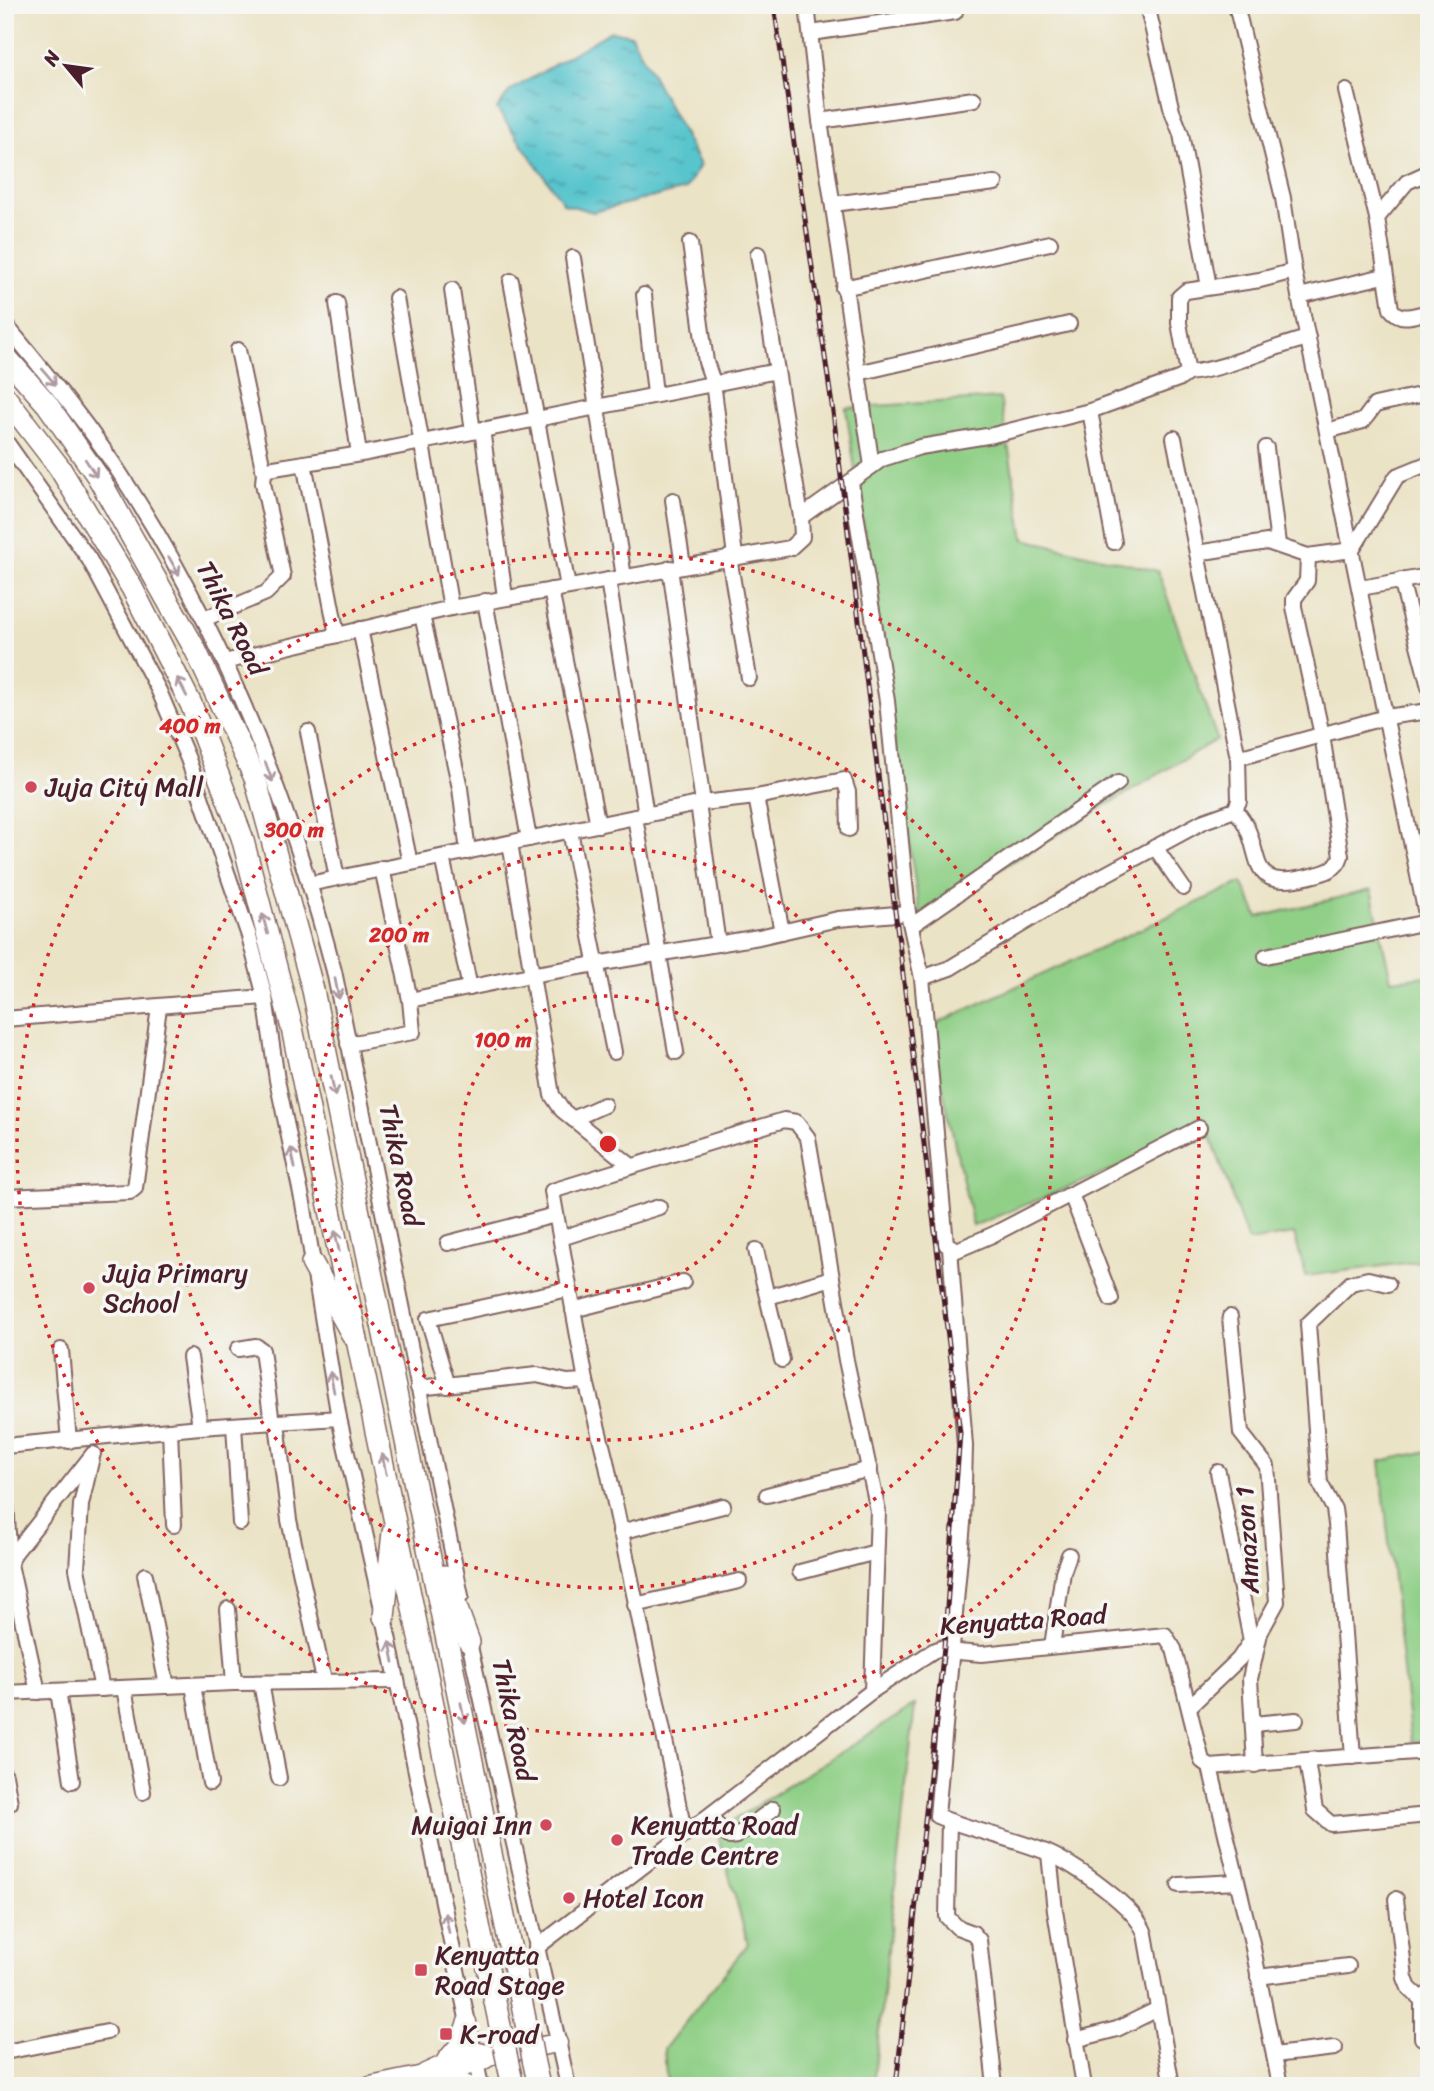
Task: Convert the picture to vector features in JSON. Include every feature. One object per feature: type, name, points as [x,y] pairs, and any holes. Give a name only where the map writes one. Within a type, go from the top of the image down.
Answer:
[{"type":"highway","name":"Thika Road","points":[[5,356],[47,404],[97,477],[195,649],[255,778],[313,990],[539,2086]]},
{"type":"highway","points":[[5,397],[59,467],[132,588],[191,704],[242,837],[292,1028],[395,1513],[491,2056],[513,2086]]},
{"type":"highway","points":[[312,1263],[338,1313],[359,1344]]},
{"type":"highway","points":[[384,1617],[395,1513]]},
{"type":"highway","points":[[420,1515],[469,1643]]},
{"type":"main road","points":[[436,2069],[458,2046],[467,2022]]},
{"type":"main road","points":[[370,2086],[491,2056],[558,2043]]},
{"type":"main road","points":[[436,2069],[469,2086]]},
{"type":"street","points":[[807,5],[820,121],[872,466]]},
{"type":"street","points":[[1147,5],[1172,111],[1181,134],[1209,287]]},
{"type":"street","points":[[1236,5],[1283,198],[1294,271],[1428,926],[1266,956]]},
{"type":"street","points":[[811,33],[955,12]]},
{"type":"street","points":[[1346,91],[1377,218],[1391,309],[1397,316],[1404,318],[1429,312]]},
{"type":"street","points":[[820,121],[974,99]]},
{"type":"street","points":[[1377,218],[1407,182],[1429,172]]},
{"type":"street","points":[[832,204],[995,183]]},
{"type":"street","points":[[690,243],[706,362],[713,382],[732,556],[749,678]]},
{"type":"street","points":[[844,288],[1051,243]]},
{"type":"street","points":[[224,662],[485,601],[798,544],[802,537],[801,517],[758,254]]},
{"type":"street","points":[[573,258],[591,387],[598,407],[624,577]]},
{"type":"street","points":[[1188,373],[1179,323],[1180,297],[1186,291],[1294,271]]},
{"type":"street","points":[[1299,296],[1384,276]]},
{"type":"street","points":[[511,281],[568,587]]},
{"type":"street","points":[[452,290],[505,597]]},
{"type":"street","points":[[643,295],[655,394]]},
{"type":"street","points":[[396,298],[451,608]]},
{"type":"street","points":[[337,303],[359,454]]},
{"type":"street","name":"Thika Road","points":[[5,324],[72,405],[131,489],[204,619],[250,716],[309,884],[334,971],[469,1643],[568,2086]]},
{"type":"street","points":[[859,373],[1069,324]]},
{"type":"street","points":[[801,517],[882,459],[920,447],[993,435],[1090,411],[1136,397],[1188,373],[1224,368],[1270,347],[1308,338]]},
{"type":"street","points":[[204,619],[266,593],[284,576],[238,350]]},
{"type":"street","points":[[264,473],[268,470],[778,371]]},
{"type":"street","points":[[1327,431],[1366,420],[1375,405],[1429,393]]},
{"type":"street","points":[[1090,411],[1114,542]]},
{"type":"street","points":[[922,978],[950,968],[1093,881],[1155,847],[1204,821],[1235,810],[1239,802],[1238,758],[1174,438]]},
{"type":"street","points":[[5,440],[89,559],[159,691],[188,759],[234,886],[265,996],[276,1080],[339,1418],[384,1617],[467,2022],[491,2056],[481,2086]]},
{"type":"street","points":[[1266,448],[1278,544]]},
{"type":"street","points":[[304,463],[337,635]]},
{"type":"street","points":[[1352,550],[1397,476],[1429,463]]},
{"type":"street","points":[[851,483],[887,701],[910,919],[922,978],[946,1244],[950,1248],[965,1446],[963,1523],[937,1816],[1049,1854],[1104,1889],[1139,1919],[1145,1934],[1172,2086]]},
{"type":"street","points":[[673,500],[676,567],[700,804],[718,944]]},
{"type":"street","points":[[1197,553],[1267,542],[1308,556],[1352,550]]},
{"type":"street","points":[[1235,810],[1247,823],[1256,856],[1263,873],[1269,878],[1280,882],[1335,868],[1341,856],[1322,735],[1294,607],[1294,599],[1307,580],[1308,556]]},
{"type":"street","points":[[1360,587],[1429,576]]},
{"type":"street","points":[[608,580],[659,954],[676,1052]]},
{"type":"street","points":[[1401,580],[1429,687]]},
{"type":"street","points":[[551,590],[598,825]]},
{"type":"street","points":[[485,601],[529,839]]},
{"type":"street","points":[[422,615],[460,788],[468,852]]},
{"type":"street","points":[[360,629],[410,863]]},
{"type":"street","points":[[1238,758],[1386,717],[1429,711]]},
{"type":"street","points":[[308,732],[337,878]]},
{"type":"street","points":[[309,884],[700,804],[756,797],[844,779],[848,792],[849,829]]},
{"type":"street","points":[[410,1000],[530,975],[782,932],[838,919],[910,919],[1118,783]]},
{"type":"street","points":[[756,797],[782,932]]},
{"type":"street","points":[[570,831],[614,1052]]},
{"type":"street","points":[[510,844],[552,1095],[557,1106],[630,1165]]},
{"type":"street","points":[[1155,847],[1183,888]]},
{"type":"street","points":[[442,858],[470,988]]},
{"type":"street","points":[[348,1044],[412,1032],[410,1000],[382,869]]},
{"type":"street","points":[[5,1019],[265,996]]},
{"type":"street","points":[[5,1197],[130,1192],[135,1188],[159,1007]]},
{"type":"street","points":[[573,1119],[604,1105]]},
{"type":"street","points":[[685,1835],[586,1381],[552,1191],[784,1120],[796,1122],[808,1138],[832,1278],[878,1511],[872,1691]]},
{"type":"street","points":[[950,1248],[963,1248],[1199,1128]]},
{"type":"street","points":[[1071,1194],[1111,1299]]},
{"type":"street","points":[[561,1238],[659,1208]]},
{"type":"street","points":[[448,1244],[555,1215]]},
{"type":"street","points":[[756,1250],[782,1360]]},
{"type":"street","points":[[768,1297],[832,1278]]},
{"type":"street","points":[[1353,1757],[1336,1524],[1334,1509],[1320,1483],[1308,1324],[1351,1283],[1368,1279],[1388,1284]]},
{"type":"street","points":[[573,1310],[683,1282]]},
{"type":"street","points":[[448,1386],[428,1319],[569,1289]]},
{"type":"street","name":"Amazon 1","points":[[1230,1317],[1241,1433],[1268,1466],[1277,1602],[1260,1633],[1250,1679],[1255,1765]]},
{"type":"street","points":[[239,1349],[256,1346],[262,1350],[289,1520],[324,1680]]},
{"type":"street","points":[[61,1350],[69,1441]]},
{"type":"street","points":[[190,1357],[200,1427]]},
{"type":"street","points":[[418,1388],[537,1375],[566,1382],[586,1381]]},
{"type":"street","points":[[5,1446],[200,1427],[339,1418]]},
{"type":"street","points":[[234,1425],[240,1523]]},
{"type":"street","points":[[170,1430],[174,1525]]},
{"type":"street","points":[[97,1438],[81,1505],[77,1569],[102,1689]]},
{"type":"street","points":[[10,1564],[14,1554],[93,1454]]},
{"type":"street","points":[[767,1494],[870,1469]]},
{"type":"street","points":[[1189,1707],[1239,1659],[1251,1641],[1218,1472]]},
{"type":"street","points":[[5,1488],[10,1564],[38,1692]]},
{"type":"street","points":[[620,1532],[723,1506]]},
{"type":"street","points":[[800,1572],[876,1552]]},
{"type":"street","points":[[1052,1646],[1063,1572],[1069,1555]]},
{"type":"street","points":[[145,1575],[167,1686]]},
{"type":"street","points":[[635,1605],[739,1581]]},
{"type":"street","points":[[5,1606],[15,1594]]},
{"type":"street","points":[[228,1609],[234,1683]]},
{"type":"street","name":"Kenyatta Road","points":[[536,1948],[872,1691],[933,1651],[944,1647],[982,1654],[1165,1634],[1174,1649],[1202,1761],[1210,1767],[1280,2086]]},
{"type":"street","points":[[5,1693],[324,1680],[397,1681]]},
{"type":"street","points":[[261,1683],[279,1778]]},
{"type":"street","points":[[193,1685],[210,1783]]},
{"type":"street","points":[[124,1688],[143,1792]]},
{"type":"street","points":[[58,1691],[72,1781]]},
{"type":"street","points":[[1253,1724],[1297,1720]]},
{"type":"street","points":[[1210,1767],[1429,1751]]},
{"type":"street","points":[[1307,1761],[1315,1810],[1331,1824],[1429,1815]]},
{"type":"street","points":[[5,1775],[10,1803]]},
{"type":"street","points":[[708,1817],[730,1837],[736,1836],[773,1809]]},
{"type":"street","points":[[949,1821],[945,1908],[951,1923],[979,1940],[995,2086]]},
{"type":"street","points":[[1049,1854],[1074,2040],[1084,2086]]},
{"type":"street","points":[[1179,1885],[1237,1882]]},
{"type":"street","points":[[1396,1899],[1405,1978],[1409,1988],[1425,1997],[1422,2038]]},
{"type":"street","points":[[1258,1977],[1348,1966]]},
{"type":"street","points":[[1074,2040],[1116,2029],[1158,2009]]},
{"type":"street","points":[[5,2052],[107,2032]]},
{"type":"street","points":[[1274,2055],[1335,2048]]},
{"type":"green space","points":[[1000,398],[1024,539],[1158,571],[1217,739],[920,917],[846,408]]},
{"type":"green space","points":[[1429,767],[1429,841],[1416,770]]},
{"type":"green space","points":[[1242,882],[1258,917],[1371,890],[1391,980],[1427,976],[1429,1260],[1306,1276],[1294,1234],[1248,1241],[1209,1131],[973,1226],[929,1027]]},
{"type":"green space","points":[[1429,1451],[1429,1741],[1411,1743],[1380,1461]]},
{"type":"green space","points":[[915,1705],[873,2086],[667,2086],[664,2049],[748,1944],[717,1831]]},
{"type":"water","points":[[611,31],[631,35],[700,165],[686,189],[593,212],[564,204],[497,109],[510,91]]},
{"type":"railway","points":[[774,5],[833,412],[960,1433],[944,1647],[896,2086]]},
{"type":"place","name":"Juja City Mall","points":[[31,787]]},
{"type":"place","name":"Juja Primary School","points":[[89,1288]]},
{"type":"place","name":"Muigai Inn","points":[[546,1825]]},
{"type":"place","name":"Kenyatta Road Trade Centre","points":[[617,1840]]},
{"type":"place","name":"Hotel Icon","points":[[569,1898]]},
{"type":"place","name":"Kenyatta Road Stage","points":[[421,1970]]},
{"type":"place","name":"K-road","points":[[446,2034]]}]
